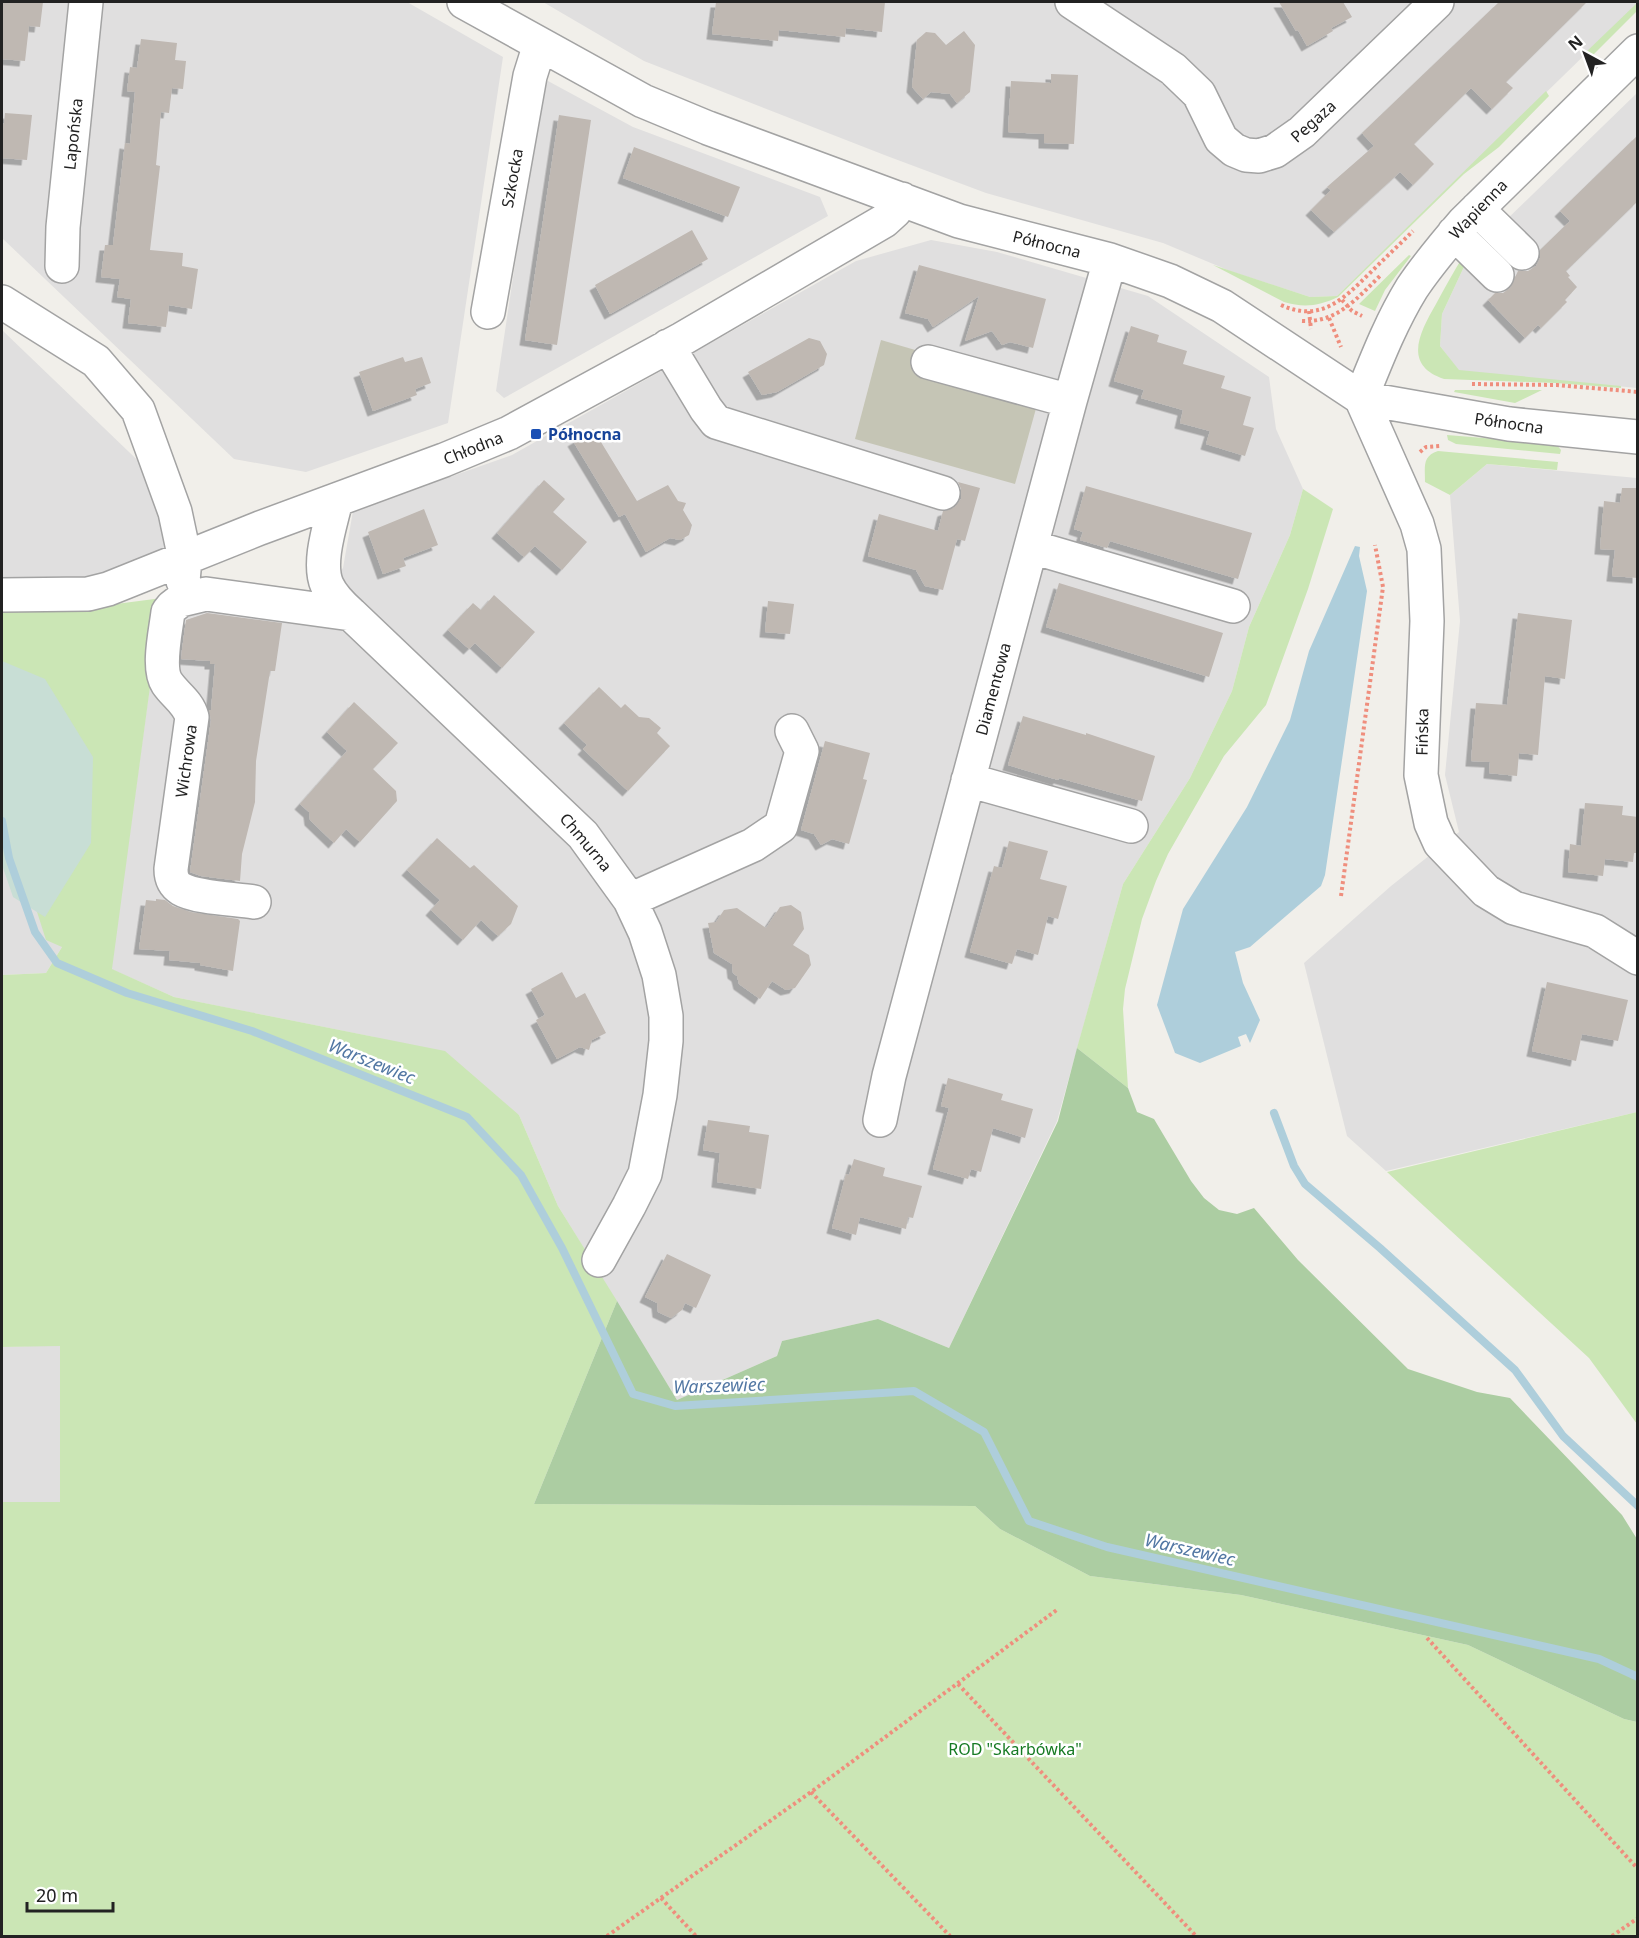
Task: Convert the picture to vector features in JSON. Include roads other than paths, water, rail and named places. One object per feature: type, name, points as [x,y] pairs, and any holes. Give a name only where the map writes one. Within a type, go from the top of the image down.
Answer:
[{"type":"street","name":"Lapońska","points":[[62,266],[63,227],[86,2]]},
{"type":"street","name":"Północna","points":[[464,2],[643,101],[708,128],[959,221],[1155,274],[1200,294],[1227,310],[1361,398],[1509,424],[1638,436]]},
{"type":"street","name":"Pegaza","points":[[1072,2],[1173,69],[1199,94],[1221,139],[1234,150],[1246,155],[1259,156],[1275,152],[1296,137],[1437,2]]},
{"type":"street","name":"Szkocka","points":[[488,312],[530,76],[540,44]]},
{"type":"street","name":"Wapienna","points":[[1361,398],[1403,304],[1431,261],[1477,209],[1638,51]]},
{"type":"street","name":"Chłodna","points":[[2,595],[88,594],[108,589],[509,433],[668,346],[884,222],[895,211],[902,199]]},
{"type":"street","points":[[1477,209],[1522,253]]},
{"type":"street","points":[[1454,233],[1497,275]]},
{"type":"street","name":"Diamentowa","points":[[880,1120],[889,1076],[968,780],[1110,260]]},
{"type":"street","points":[[2,302],[96,361],[138,410],[175,512],[185,559],[181,600],[206,594],[351,614]]},
{"type":"street","points":[[668,346],[716,422],[944,493]]},
{"type":"street","points":[[928,362],[1070,401]]},
{"type":"street","name":"Fińska","points":[[1361,398],[1417,524],[1424,549],[1426,621],[1421,775],[1431,823],[1440,843],[1486,891],[1514,908],[1595,931],[1638,958]]},
{"type":"street","name":"Chmurna","points":[[336,500],[324,555],[323,572],[328,588],[351,614],[568,818],[594,848],[630,900],[645,932],[659,975],[666,1016],[666,1041],[660,1095],[645,1174],[599,1260]]},
{"type":"street","points":[[1032,547],[1233,606]]},
{"type":"street","name":"Wichrowa","points":[[181,600],[168,612],[162,672],[168,686],[189,707],[192,717],[171,876],[181,889],[187,892],[254,902]]},
{"type":"street","points":[[630,900],[753,845],[781,826],[802,751],[792,730]]},
{"type":"street","points":[[968,780],[1131,826]]},
{"type":"water","points":[[1355,546],[1360,547],[1359,556],[1367,591],[1325,875],[1321,886],[1250,947],[1235,952],[1243,983],[1260,1020],[1250,1043],[1246,1034],[1238,1037],[1241,1046],[1200,1063],[1175,1053],[1157,1005],[1183,909],[1247,807],[1290,720],[1309,651]]},
{"type":"waterway","name":"Warszewiec","points":[[2,821],[9,858],[35,932],[57,963],[127,993],[252,1031],[467,1117],[521,1175],[562,1248],[633,1394],[675,1406],[914,1391],[984,1432],[1029,1521],[1107,1547],[1599,1659],[1638,1677]]},
{"type":"waterway","points":[[1274,1113],[1294,1166],[1305,1184],[1380,1248],[1515,1370],[1563,1436],[1638,1506]]},
{"type":"place","name":"Północna","points":[[536,434]]},
{"type":"park label","name":"ROD \"Skarbówka\"","points":[[1015,1749]]}]
